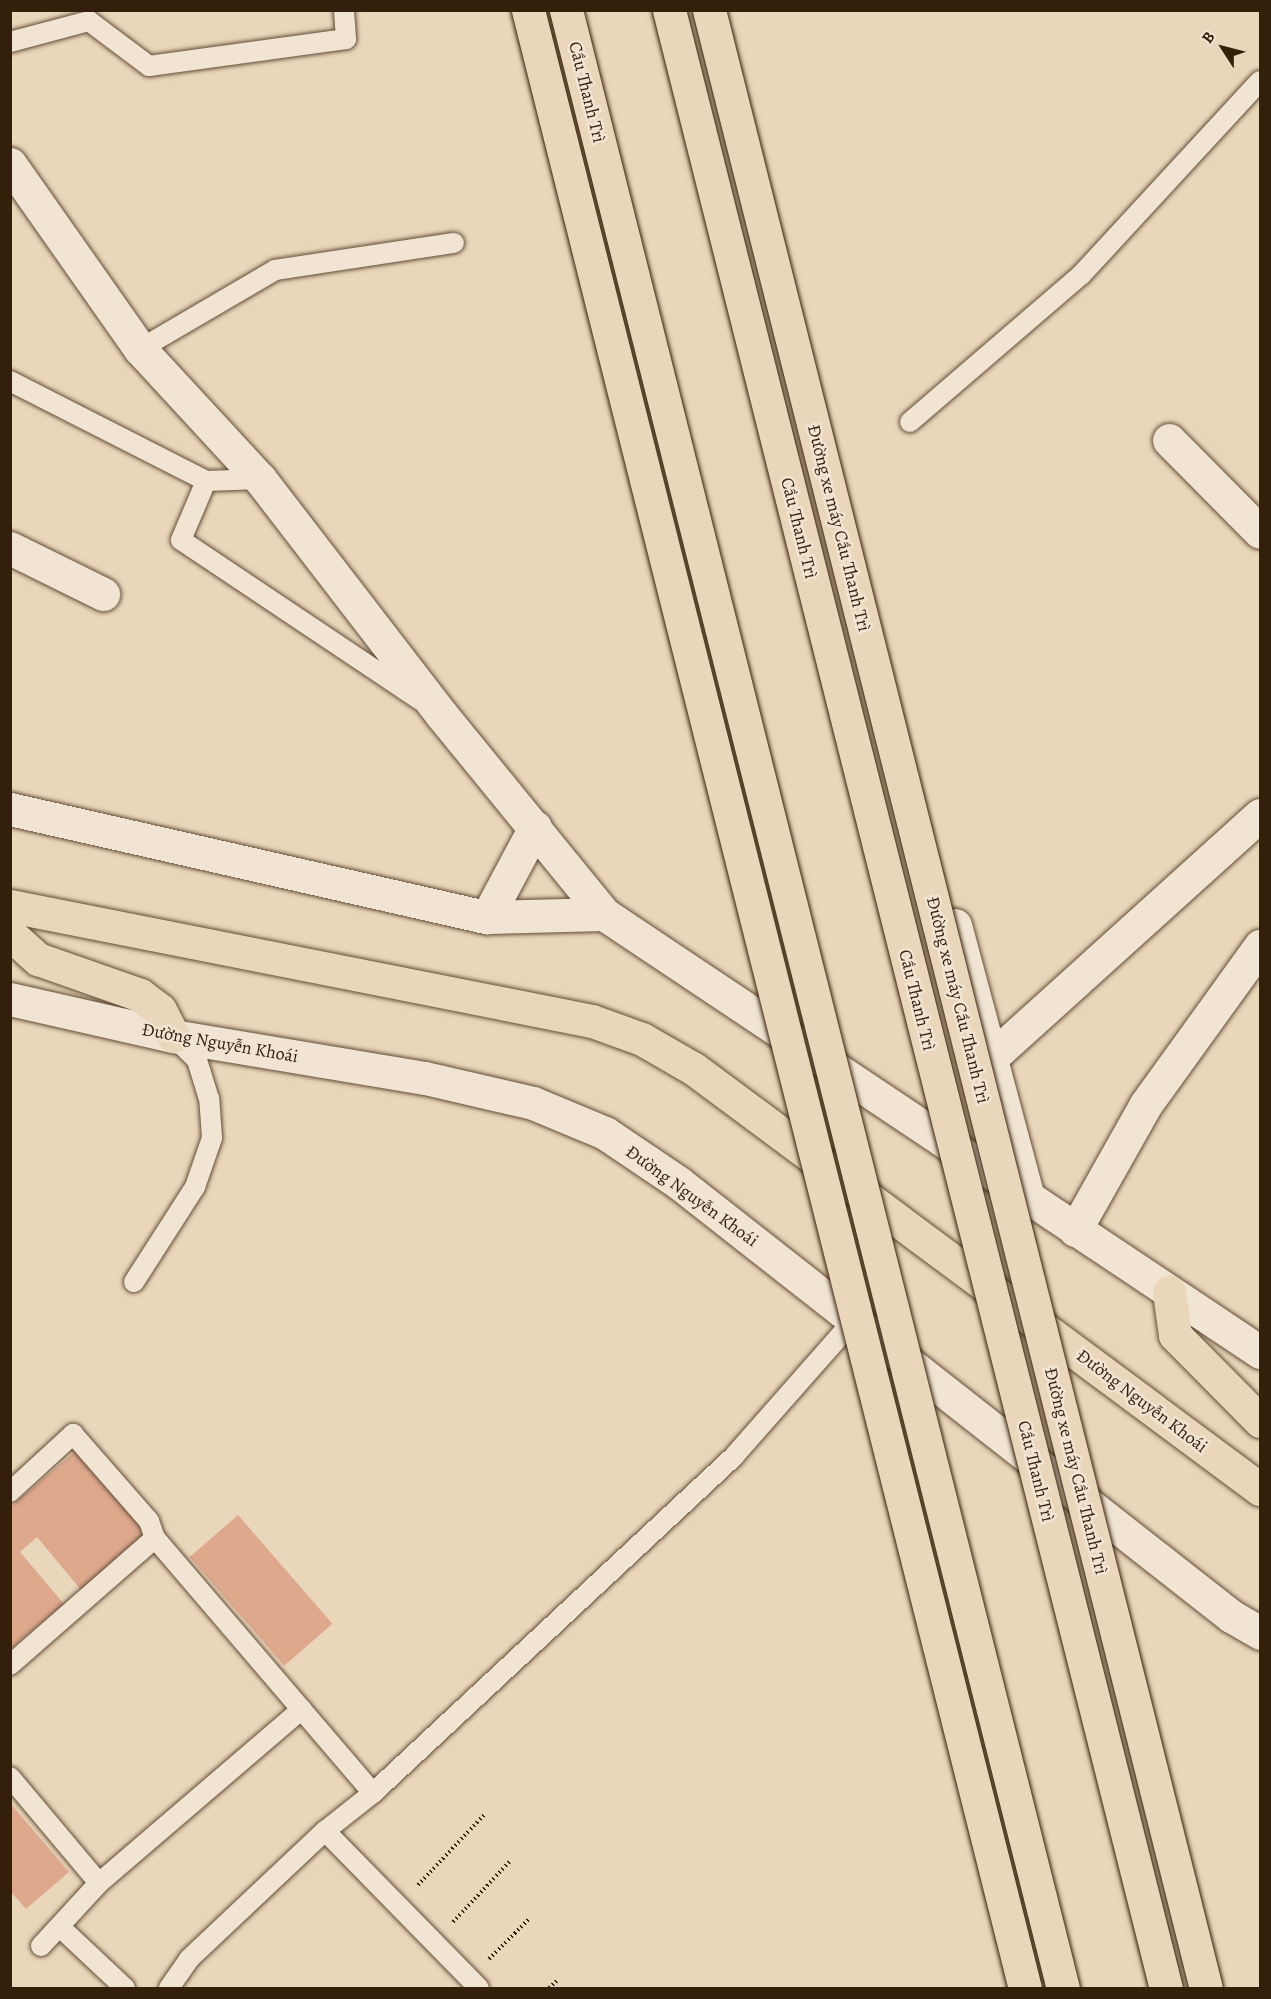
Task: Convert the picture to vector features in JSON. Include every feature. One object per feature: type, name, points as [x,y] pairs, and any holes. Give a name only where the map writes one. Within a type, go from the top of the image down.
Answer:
[{"type":"main road","points":[[528,10],[1025,1989]]},
{"type":"main road","name":"Cầu Thanh Trì","points":[[566,10],[1063,1989]]},
{"type":"main road","name":"Cầu Thanh Trì","points":[[669,10],[1166,1989]]},
{"type":"main road","name":"Đường xe máy Cầu Thanh Trì","points":[[711,10],[1206,1989]]},
{"type":"main road","name":"Đường Nguyễn Khoái","points":[[10,906],[592,1021],[642,1039],[694,1069],[1260,1490]]},
{"type":"main road","points":[[10,934],[38,959],[140,995],[160,1010],[173,1036]]},
{"type":"main road","points":[[1169,1293],[1175,1335],[1260,1421]]},
{"type":"street","points":[[711,10],[825,462],[992,1057],[1029,1201]]},
{"type":"street","points":[[10,164],[140,349],[260,478],[441,714],[604,914],[1029,1201],[1260,1352]]},
{"type":"street","points":[[1169,440],[1260,532]]},
{"type":"street","points":[[10,548],[103,594]]},
{"type":"street","points":[[10,809],[487,917],[604,914]]},
{"type":"street","points":[[992,1057],[1260,815]]},
{"type":"street","points":[[487,917],[535,827]]},
{"type":"street","points":[[1075,1230],[1146,1104],[1260,946]]},
{"type":"street","name":"Đường Nguyễn Khoái","points":[[10,999],[173,1036],[435,1081],[533,1103],[605,1133],[679,1183],[1232,1616],[1260,1633]]},
{"type":"lane","points":[[10,42],[89,21],[148,66],[346,39],[344,10]]},
{"type":"lane","points":[[910,422],[1082,275],[1260,81]]},
{"type":"lane","points":[[140,349],[276,270],[454,243]]},
{"type":"lane","points":[[10,381],[206,481],[260,478]]},
{"type":"lane","points":[[206,481],[182,540],[441,714]]},
{"type":"lane","points":[[134,1282],[195,1187],[212,1138],[208,1100],[197,1060],[173,1036]]},
{"type":"lane","points":[[169,1989],[189,1959],[325,1831],[373,1793],[735,1455],[847,1328],[850,1317]]},
{"type":"lane","points":[[10,1492],[73,1434],[149,1521],[155,1538],[373,1793]]},
{"type":"lane","points":[[10,1665],[155,1538]]},
{"type":"lane","points":[[41,1946],[62,1928],[99,1883],[302,1709]]},
{"type":"lane","points":[[10,1777],[99,1883]]},
{"type":"lane","points":[[325,1831],[473,1985]]},
{"type":"lane","points":[[62,1928],[125,1989]]},
{"type":"path","points":[[398,1905],[484,1815]]},
{"type":"path","points":[[434,1942],[511,1860]]},
{"type":"path","points":[[473,1985],[530,1918]]},
{"type":"path","points":[[549,1989],[559,1979]]},
{"type":"building","points":[[77,1450],[148,1532],[81,1590],[37,1537],[20,1552],[64,1604],[10,1649],[10,1507]]},
{"type":"building","points":[[238,1515],[332,1624],[284,1666],[190,1557]]},
{"type":"building","points":[[10,1803],[69,1872],[26,1909],[10,1891]]}]
